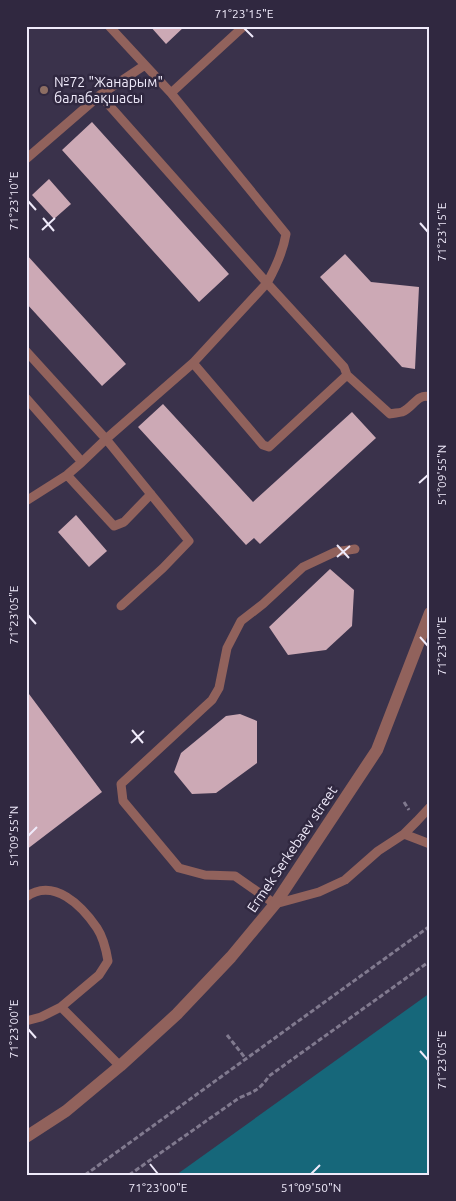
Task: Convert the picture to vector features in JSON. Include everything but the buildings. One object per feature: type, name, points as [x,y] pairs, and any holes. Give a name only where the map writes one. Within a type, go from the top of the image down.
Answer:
[{"type":"street","name":"Ermek Serkebaev street","points":[[26,1137],[66,1111],[120,1066],[177,1014],[231,957],[275,904],[376,750],[430,613]]},
{"type":"lane","points":[[26,501],[67,475],[193,362],[267,283],[284,248],[286,234],[171,93],[109,26]]},
{"type":"lane","points":[[171,93],[244,26]]},
{"type":"lane","points":[[26,158],[100,95],[145,65]]},
{"type":"lane","points":[[100,95],[344,367],[347,375],[390,414],[404,412],[418,398],[430,397]]},
{"type":"lane","points":[[26,351],[106,439],[189,541],[163,568],[121,606]]},
{"type":"lane","points":[[193,362],[263,445],[269,447],[347,375]]},
{"type":"lane","points":[[26,398],[82,462]]},
{"type":"lane","points":[[67,475],[114,526],[124,522],[151,494]]},
{"type":"lane","points":[[354,549],[334,552],[303,567],[241,622],[227,648],[219,688],[212,700],[121,784],[123,801],[179,868],[204,875],[236,876],[275,904],[319,892],[345,880],[378,851],[404,834],[430,807]]},
{"type":"lane","points":[[404,834],[430,844]]},
{"type":"lane","points":[[26,897],[46,890],[61,893],[79,906],[97,928],[106,947],[108,960],[99,975],[61,1007],[26,1021]]},
{"type":"lane","points":[[61,1007],[120,1066]]},
{"type":"path","points":[[85,1175],[430,926]]},
{"type":"path","points":[[129,1175],[239,1098],[258,1090],[269,1076],[430,961]]},
{"type":"path","points":[[227,1034],[246,1059]]},
{"type":"water","points":[[430,993],[430,1175],[176,1175]]},
{"type":"place","name":"№72 \"Жанарым\" балабақшасы","points":[[44,90]]}]
